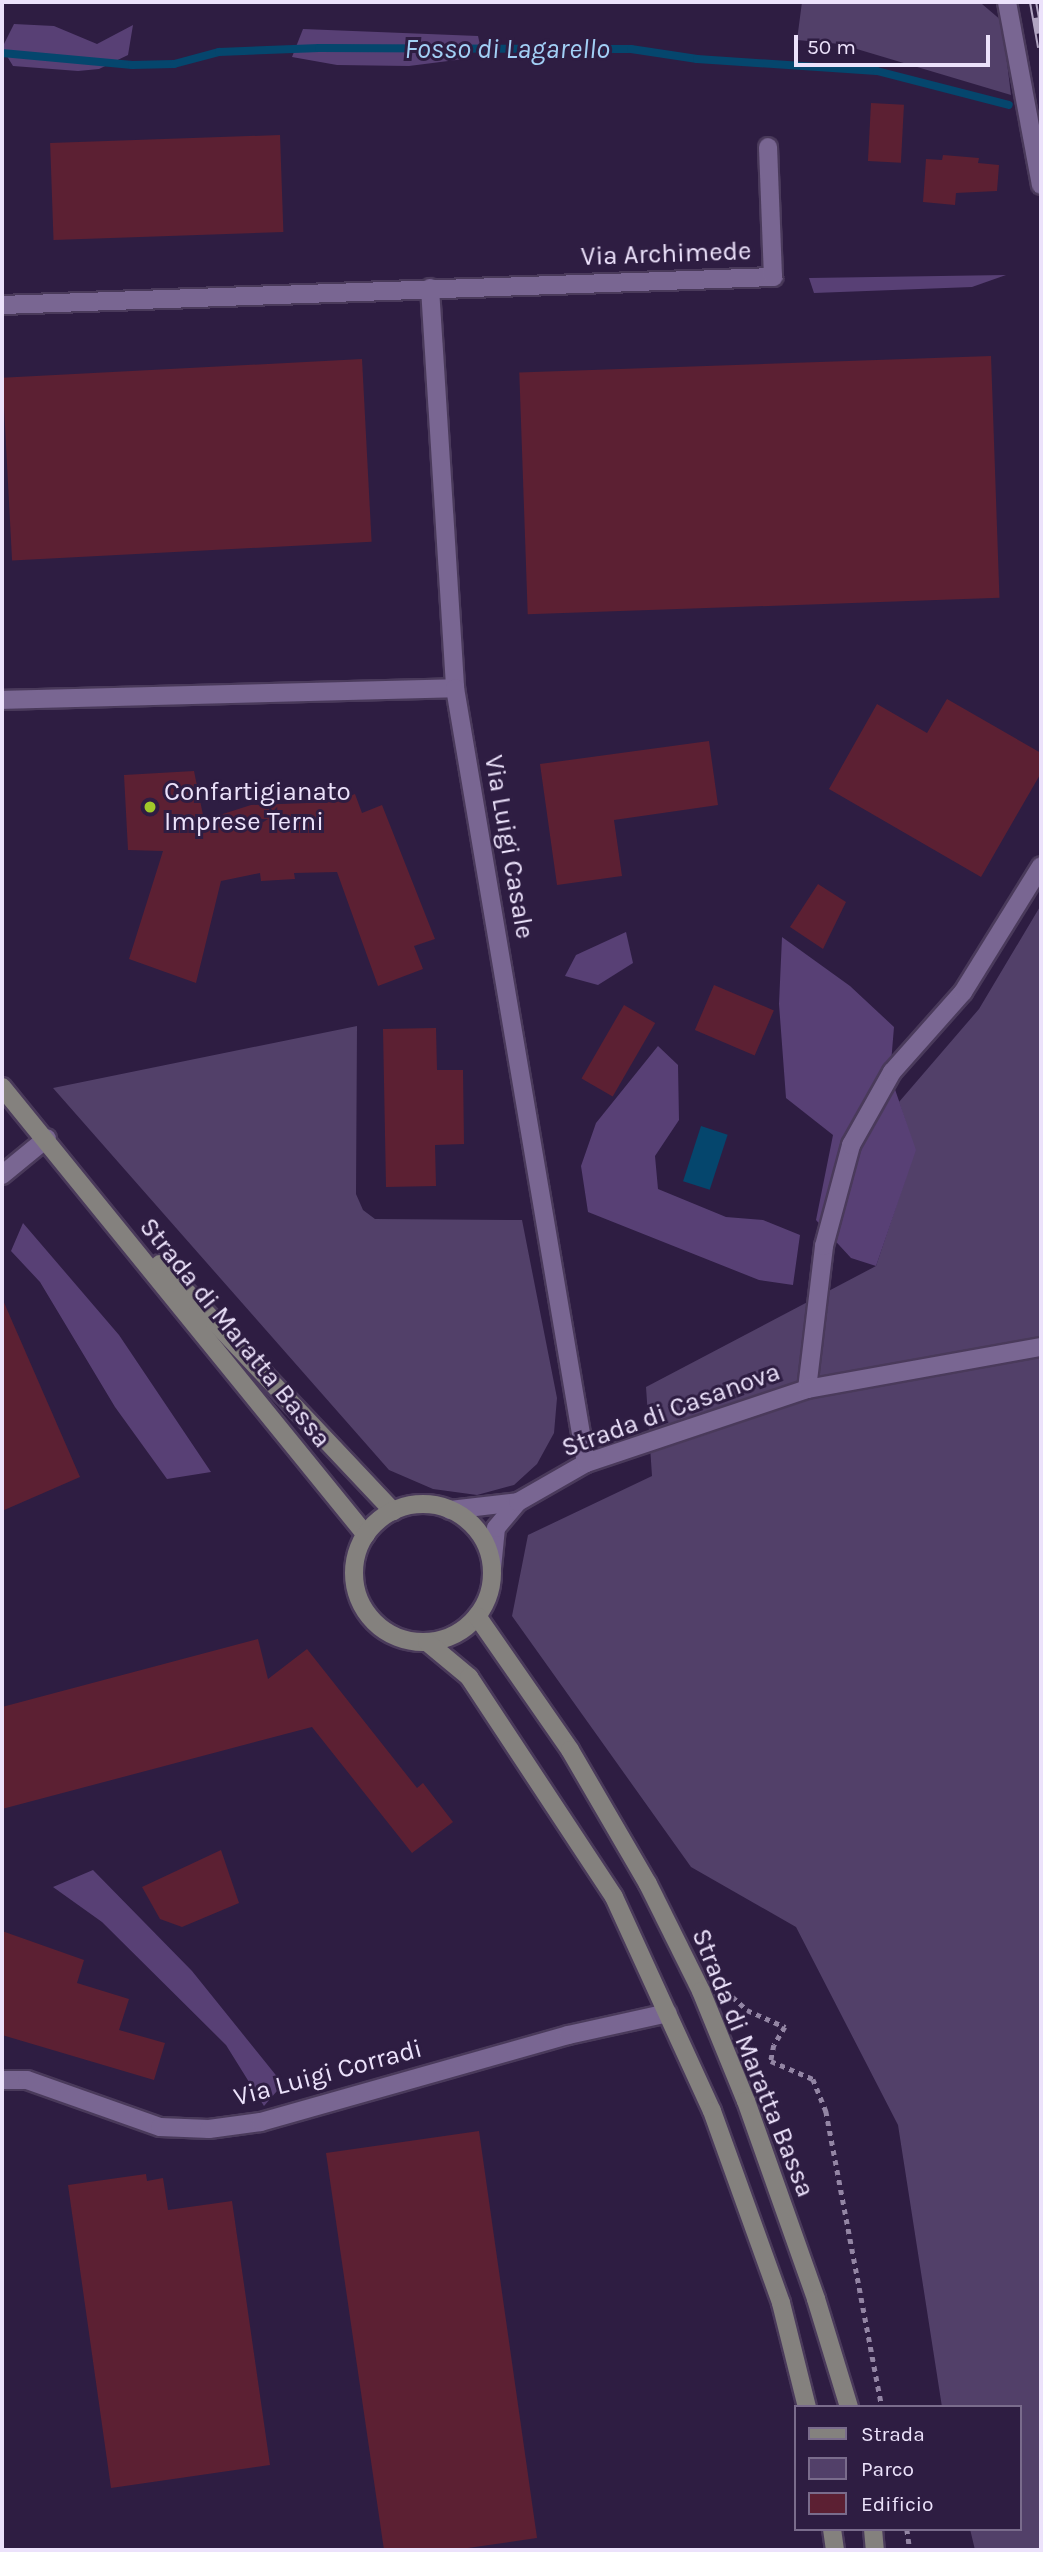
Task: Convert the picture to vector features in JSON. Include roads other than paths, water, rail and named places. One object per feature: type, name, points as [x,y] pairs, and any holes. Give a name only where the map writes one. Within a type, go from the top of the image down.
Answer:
[{"type":"main road","name":"Strada di Maratta Bassa","points":[[2,1087],[47,1138],[64,1164],[366,1535]]},
{"type":"main road","name":"Strada di Maratta Bassa","points":[[64,1164],[393,1511]]},
{"type":"main road","points":[[431,1505],[450,1510],[479,1533],[492,1568],[486,1602],[477,1616],[446,1639],[427,1642],[386,1631],[359,1598],[356,1555],[366,1535],[393,1511],[431,1505]]},
{"type":"main road","name":"Strada di Maratta Bassa","points":[[477,1616],[570,1750],[649,1884],[701,1991],[781,2200],[848,2405]]},
{"type":"main road","points":[[427,1642],[469,1677],[532,1766],[614,1897],[712,2111],[781,2303],[806,2405]]},
{"type":"main road","points":[[832,2531],[835,2550]]},
{"type":"main road","points":[[873,2531],[875,2550]]},
{"type":"street","points":[[1007,2],[1041,185]]},
{"type":"street","name":"Via Archimede","points":[[2,305],[773,276],[768,147]]},
{"type":"street","points":[[2,700],[455,688],[430,288]]},
{"type":"street","name":"Via Luigi Casale","points":[[455,688],[586,1463]]},
{"type":"street","name":"Strada di Casanova","points":[[807,1389],[824,1246],[850,1145],[892,1072],[963,992],[1041,866]]},
{"type":"street","points":[[2,1175],[47,1138]]},
{"type":"street","name":"Strada di Casanova","points":[[492,1568],[496,1528],[518,1502],[586,1463],[807,1389],[1041,1347]]},
{"type":"street","name":"Strada di Casanova","points":[[450,1510],[518,1502]]},
{"type":"street","name":"Via Luigi Corradi","points":[[2,2080],[27,2080],[160,2127],[209,2129],[261,2122],[568,2035],[668,2013]]},
{"type":"water","points":[[701,1126],[728,1135],[710,1190],[683,1181]]},
{"type":"waterway","name":"Fosso di Lagarello","points":[[2,53],[132,65],[174,64],[219,52],[319,48],[631,49],[697,59],[877,71],[1009,105]]},
{"type":"railway","points":[[1033,2],[1041,47]]},
{"type":"place","name":"Confartigianato Imprese Terni","points":[[150,807]]}]
